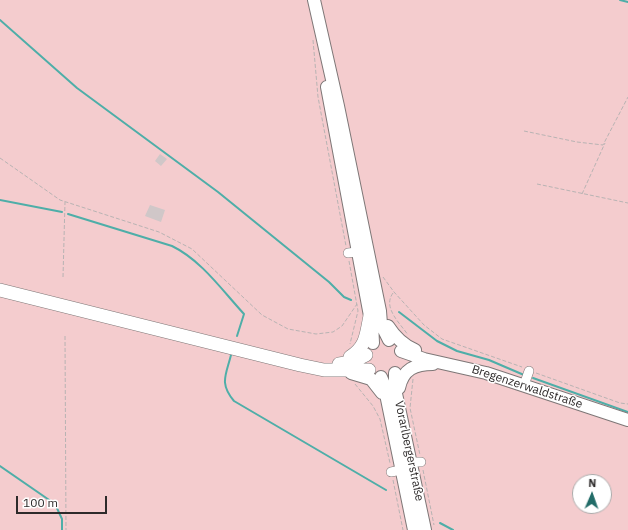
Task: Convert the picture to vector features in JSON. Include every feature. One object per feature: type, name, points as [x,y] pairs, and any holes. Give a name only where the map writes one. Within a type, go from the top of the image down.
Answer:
[{"type":"highway","points":[[0,283],[308,361],[333,365],[352,362],[366,355]]},
{"type":"highway","points":[[0,290],[300,366],[350,376],[369,370]]},
{"type":"highway","points":[[333,365],[347,359],[362,348],[375,314]]},
{"type":"main road","points":[[314,0],[323,44],[330,107],[366,270],[373,277],[375,314],[372,322],[373,343],[366,355],[369,370],[381,377],[388,377],[398,370]]},
{"type":"main road","points":[[362,251],[375,314],[389,340],[398,346],[401,351]]},
{"type":"main road","points":[[375,314],[406,346],[439,357],[446,362]]},
{"type":"main road","points":[[373,343],[380,340],[389,340]]},
{"type":"main road","name":"Bregenzerwaldstraße","points":[[401,351],[424,359],[446,362],[486,373],[628,420]]},
{"type":"main road","name":"Vorarlbergerstraße","points":[[401,351],[403,358],[398,370],[392,396],[398,457],[406,467],[425,530]]},
{"type":"main road","name":"Bregenzerwaldstraße","points":[[398,370],[409,361],[424,359]]},
{"type":"main road","points":[[350,376],[371,379],[392,396],[403,375],[411,368],[419,365],[446,362]]},
{"type":"main road","name":"Vorarlbergerstraße","points":[[381,377],[387,391],[392,396],[406,467],[414,530]]},
{"type":"lane","points":[[524,385],[530,371]]},
{"type":"path","points":[[582,194],[628,97]]},
{"type":"path","points":[[524,131],[598,145],[603,145],[606,142]]},
{"type":"path","points":[[0,158],[60,200],[176,239],[192,248],[262,315],[288,329],[316,334],[334,332],[342,326],[356,304]]},
{"type":"path","points":[[537,184],[628,203]]},
{"type":"path","points":[[63,277],[65,201]]},
{"type":"path","points":[[350,346],[357,318],[356,304],[362,251]]},
{"type":"path","points":[[409,336],[392,311],[390,302],[394,292],[424,325],[442,339],[507,361],[530,371],[620,403],[628,404]]},
{"type":"path","points":[[65,336],[66,530]]},
{"type":"path","points":[[350,376],[373,406],[406,467],[435,530]]},
{"type":"path","points":[[403,530],[410,408],[414,377]]},
{"type":"shaded area","points":[[0,0],[628,0],[628,530],[0,530]]},
{"type":"building","points":[[160,154],[167,159],[161,166],[155,161]]},
{"type":"building","points":[[150,205],[165,210],[161,222],[145,216]]},
{"type":"waterway","points":[[620,0],[628,2]]},
{"type":"waterway","points":[[0,20],[77,88],[218,192],[329,282],[344,297],[351,300]]},
{"type":"waterway","points":[[0,200],[62,212]]},
{"type":"waterway","points":[[68,214],[172,246],[183,252],[211,276],[244,314],[237,336]]},
{"type":"waterway","points":[[399,312],[437,341],[457,351],[489,360],[524,375]]},
{"type":"waterway","points":[[231,355],[225,384],[229,395],[234,401],[386,490]]},
{"type":"waterway","points":[[533,378],[628,412]]},
{"type":"waterway","points":[[0,466],[55,504],[62,519],[62,530]]},
{"type":"waterway","points":[[440,523],[453,530]]}]
